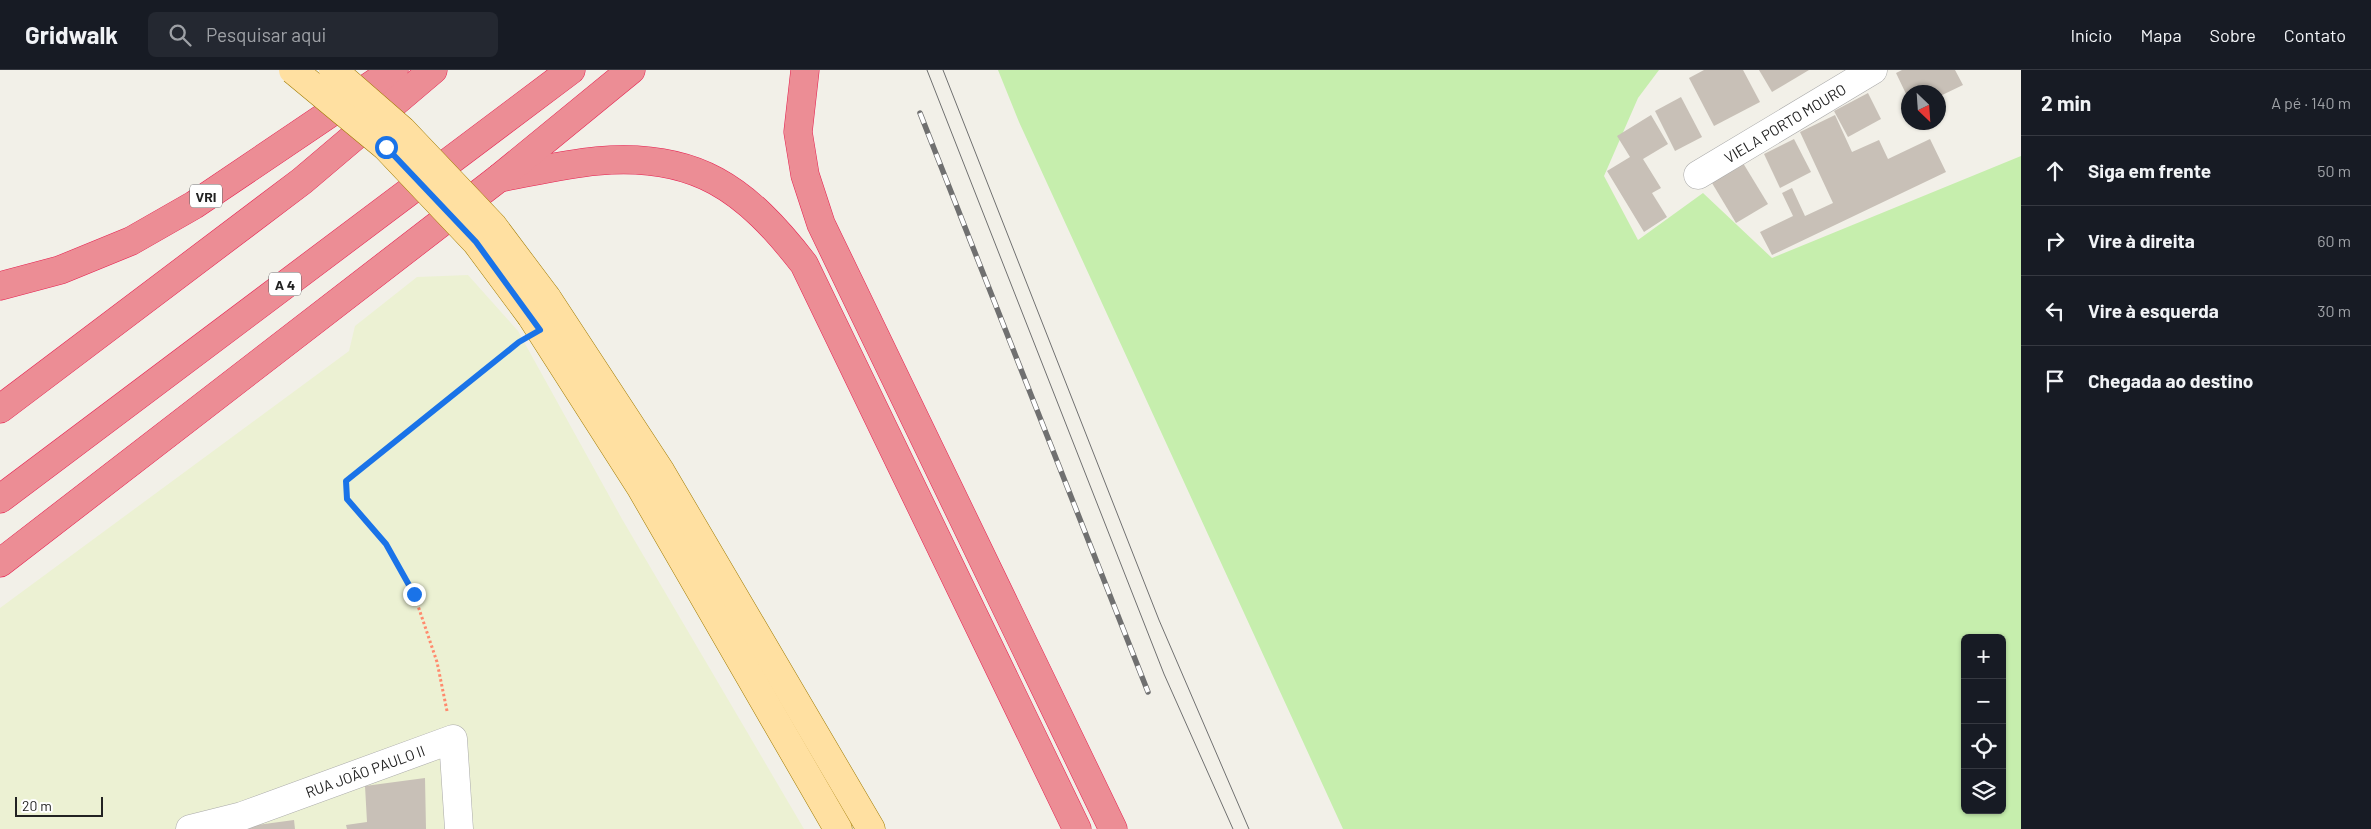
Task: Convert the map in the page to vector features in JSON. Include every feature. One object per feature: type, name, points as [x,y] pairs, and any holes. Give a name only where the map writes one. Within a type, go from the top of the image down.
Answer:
[{"type":"highway","name":"VRI","points":[[0,286],[60,270],[131,241],[194,205],[394,70]]},
{"type":"highway","points":[[0,409],[302,181],[433,70]]},
{"type":"highway","name":"A 4","points":[[0,498],[570,70]]},
{"type":"highway","points":[[0,563],[499,178],[631,70]]},
{"type":"highway","points":[[805,70],[798,132],[805,175],[822,224],[1113,829]]},
{"type":"highway","points":[[499,178],[596,161],[639,159],[671,164],[711,177],[742,198],[776,228],[804,264],[1077,829]]},
{"type":"highway","points":[[0,570],[41,532]]},
{"type":"main road","points":[[293,70],[386,147],[476,242],[540,315],[661,472],[871,829]]},
{"type":"main road","points":[[333,70],[409,136],[493,226],[540,315],[838,829]]},
{"type":"street","name":"VIELA PORTO MOURO","points":[[1698,175],[1873,70]]},
{"type":"street","name":"RUA JOÃO PAULO II","points":[[190,829],[242,816],[453,739]]},
{"type":"street","points":[[453,739],[459,829]]},
{"type":"path","points":[[453,739],[437,662],[414,594],[386,544],[347,499],[346,481],[519,342],[540,315]]},
{"type":"green space","points":[[998,70],[1659,70],[1638,98],[1604,176],[1638,240],[1703,193],[1772,258],[2021,156],[2021,829],[1343,829],[1019,122]]},
{"type":"green space","points":[[468,275],[518,331],[622,519],[804,829],[0,829],[0,608],[349,351],[355,326],[417,277]]},
{"type":"building","points":[[1704,70],[1743,70],[1760,102],[1714,126],[1689,78]]},
{"type":"building","points":[[1759,70],[1809,70],[1772,92]]},
{"type":"building","points":[[1902,70],[1955,70],[1963,85],[1946,93],[1946,85],[1902,85],[1896,73]]},
{"type":"building","points":[[1868,93],[1881,119],[1848,137],[1834,111]]},
{"type":"building","points":[[1681,97],[1702,137],[1675,151],[1655,111]]},
{"type":"building","points":[[1651,115],[1668,144],[1643,159],[1661,188],[1652,193],[1667,217],[1644,232],[1607,171],[1630,157],[1617,136]]},
{"type":"building","points":[[1835,115],[1852,152],[1879,140],[1888,159],[1930,139],[1946,172],[1772,255],[1760,232],[1793,216],[1782,193],[1792,188],[1805,216],[1833,203],[1800,132]]},
{"type":"building","points":[[1794,139],[1811,172],[1780,188],[1764,154]]},
{"type":"building","points":[[1743,163],[1768,204],[1736,223],[1712,183]]},
{"type":"building","points":[[425,778],[426,829],[347,829],[346,825],[367,822],[365,786]]},
{"type":"building","points":[[294,820],[295,829],[243,829],[257,825]]},
{"type":"tram line","points":[[927,70],[1164,674],[1233,829]]},
{"type":"tram line","points":[[943,70],[1159,620],[1249,829]]},
{"type":"railway","points":[[920,113],[1148,692]]},
{"type":"route","points":[[386,147],[476,242],[540,330],[519,342],[346,481],[347,499],[386,544],[414,594]]}]
